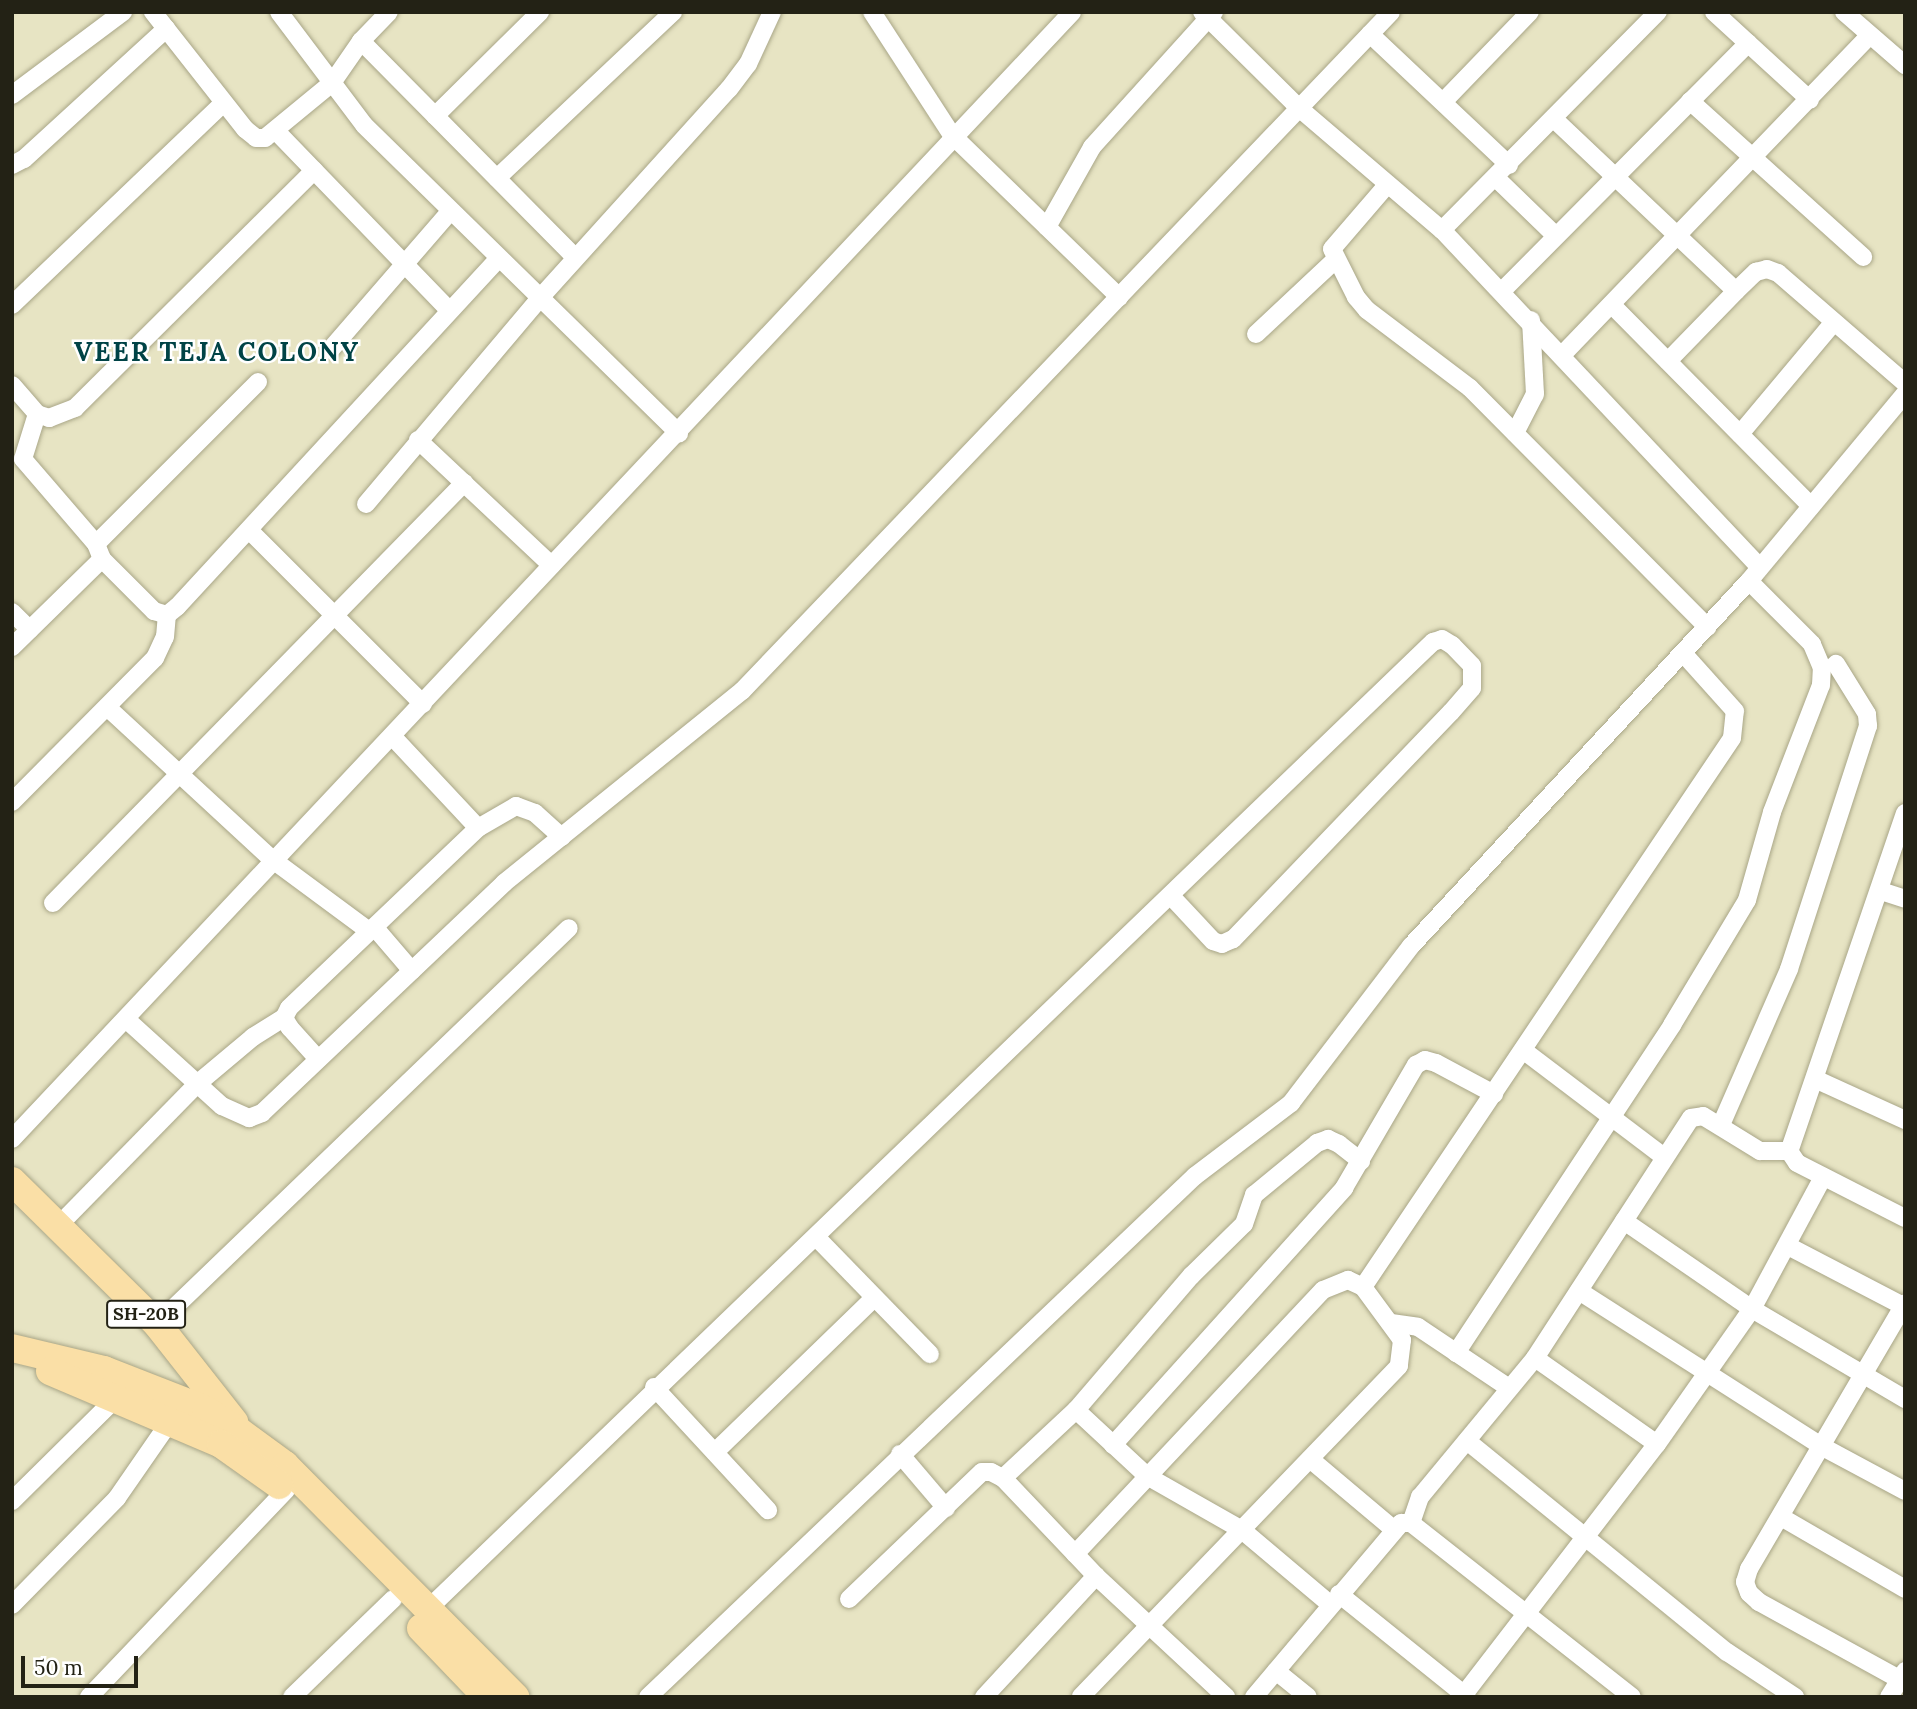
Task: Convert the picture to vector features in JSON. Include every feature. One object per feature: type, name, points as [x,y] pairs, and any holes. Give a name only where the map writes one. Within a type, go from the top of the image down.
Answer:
[{"type":"main road","name":"SH-20B","points":[[12,1181],[157,1324],[240,1432],[255,1466]]},
{"type":"main road","points":[[12,1348],[104,1370],[206,1410],[240,1432],[285,1465],[514,1697]]},
{"type":"main road","points":[[12,1353],[171,1420],[255,1466],[286,1490],[487,1697]]},
{"type":"street","points":[[12,94],[123,12]]},
{"type":"street","points":[[153,12],[222,104],[256,138],[276,131],[332,82],[361,41],[389,12]]},
{"type":"street","points":[[279,12],[364,125],[449,213],[679,433]]},
{"type":"street","points":[[435,116],[540,12]]},
{"type":"street","points":[[497,178],[673,12]]},
{"type":"street","points":[[366,503],[539,299],[729,89],[748,64],[772,12]]},
{"type":"street","points":[[872,12],[952,135],[1119,297]]},
{"type":"street","points":[[12,1139],[127,1020],[273,860],[551,565],[679,433],[952,135],[1072,12]]},
{"type":"street","points":[[127,1020],[222,1106],[249,1118],[262,1113],[504,883],[719,713],[1391,12]]},
{"type":"street","points":[[1443,102],[1531,12]]},
{"type":"street","points":[[1442,230],[1658,12]]},
{"type":"street","points":[[1714,12],[1810,100]]},
{"type":"street","points":[[1844,12],[1905,65]]},
{"type":"street","points":[[1047,227],[1092,146],[1208,14],[1299,108],[1387,186],[1442,230],[1503,290],[1760,567]]},
{"type":"street","points":[[12,165],[24,159],[166,29]]},
{"type":"street","points":[[1370,34],[1443,102],[1556,236]]},
{"type":"street","points":[[1563,354],[1754,160],[1869,36]]},
{"type":"street","points":[[361,41],[576,258]]},
{"type":"street","points":[[1503,290],[1748,43]]},
{"type":"street","points":[[1690,101],[1863,257]]},
{"type":"street","points":[[12,304],[222,104]]},
{"type":"street","points":[[1554,119],[1737,290]]},
{"type":"street","points":[[276,131],[450,311]]},
{"type":"street","points":[[12,385],[37,414],[49,418],[75,408],[314,171]]},
{"type":"street","points":[[1387,186],[1332,249],[1334,261],[1367,310],[1470,388],[1707,627]]},
{"type":"street","points":[[331,349],[449,213]]},
{"type":"street","points":[[12,802],[162,649],[166,614],[249,530],[498,259]]},
{"type":"street","points":[[1256,334],[1334,261]]},
{"type":"street","points":[[1668,361],[1756,272],[1767,269],[1778,273],[1905,383]]},
{"type":"street","points":[[1612,304],[1811,506]]},
{"type":"street","points":[[1515,433],[1535,394],[1531,320]]},
{"type":"street","points":[[1740,434],[1835,322]]},
{"type":"street","points":[[12,647],[30,631],[99,552],[258,382]]},
{"type":"street","points":[[648,1697],[900,1454],[1209,1163],[1291,1103],[1411,946],[1749,581],[1905,394]]},
{"type":"street","points":[[37,414],[18,459],[154,611],[166,614]]},
{"type":"street","points":[[418,440],[551,565]]},
{"type":"street","points":[[54,903],[464,483]]},
{"type":"street","points":[[249,530],[422,704]]},
{"type":"street","points":[[1456,1353],[1612,1117],[1736,922],[1821,685],[1822,668],[1812,644],[1749,581]]},
{"type":"street","points":[[12,612],[30,631]]},
{"type":"street","points":[[428,1609],[654,1387],[817,1238],[1433,642],[1442,639],[1452,645],[1472,666],[1472,688],[1458,704],[1233,939],[1222,944],[1213,941],[1172,897]]},
{"type":"street","points":[[1363,1287],[1732,738],[1735,711],[1683,653]]},
{"type":"street","points":[[1721,1125],[1788,969],[1868,726],[1867,714],[1836,664]]},
{"type":"street","points":[[107,707],[273,860],[369,931]]},
{"type":"street","points":[[392,736],[478,828]]},
{"type":"street","points":[[57,1227],[197,1084],[253,1037],[285,1018],[289,1008],[478,828],[516,806],[535,813],[562,837]]},
{"type":"street","points":[[1789,1151],[1881,891],[1905,813]]},
{"type":"street","points":[[1881,891],[1905,899]]},
{"type":"street","points":[[157,1324],[569,928]]},
{"type":"street","points":[[369,931],[376,929],[412,971]]},
{"type":"street","points":[[285,1018],[318,1059]]},
{"type":"street","points":[[1523,1050],[1664,1157]]},
{"type":"street","points":[[1113,1445],[1344,1188],[1408,1078],[1425,1060],[1494,1094]]},
{"type":"street","points":[[1815,1079],[1905,1120]]},
{"type":"street","points":[[1254,1697],[1335,1599],[1402,1526],[1420,1497],[1535,1358],[1691,1118],[1703,1116],[1760,1151],[1789,1151]]},
{"type":"street","points":[[1003,1478],[1076,1410],[1191,1276],[1244,1224],[1254,1195],[1317,1143],[1328,1139],[1362,1161]]},
{"type":"street","points":[[1789,1151],[1797,1163],[1905,1218]]},
{"type":"street","points":[[1076,1410],[1147,1476],[1242,1530],[1464,1696],[1657,1444],[1752,1308],[1788,1246],[1823,1177]]},
{"type":"street","points":[[1624,1222],[1752,1308],[1905,1399]]},
{"type":"street","points":[[817,1238],[930,1354]]},
{"type":"street","points":[[1788,1246],[1904,1306],[1749,1569],[1749,1593],[1902,1675],[1889,1697]]},
{"type":"street","points":[[1075,1554],[1323,1290],[1348,1280],[1363,1287],[1402,1340],[1399,1366],[1081,1697]]},
{"type":"street","points":[[1579,1291],[1821,1446],[1905,1491]]},
{"type":"street","points":[[715,1452],[874,1298]]},
{"type":"street","points":[[1391,1323],[1418,1327],[1510,1388]]},
{"type":"street","points":[[1535,1358],[1657,1444]]},
{"type":"street","points":[[654,1387],[768,1510]]},
{"type":"street","points":[[12,1501],[117,1397]]},
{"type":"street","points":[[12,1605],[117,1498],[171,1420]]},
{"type":"street","points":[[1467,1441],[1727,1652],[1795,1697]]},
{"type":"street","points":[[900,1454],[946,1508]]},
{"type":"street","points":[[1310,1459],[1632,1697]]},
{"type":"street","points":[[849,1599],[982,1472],[1003,1478],[1096,1576],[1226,1697]]},
{"type":"street","points":[[89,1697],[286,1490]]},
{"type":"street","points":[[1781,1517],[1905,1589]]},
{"type":"street","points":[[984,1697],[1096,1576]]},
{"type":"street","points":[[292,1697],[393,1599]]},
{"type":"street","points":[[1276,1671],[1308,1697]]},
{"type":"district","name":"VEER TEJA COLONY","points":[[217,352]]}]
